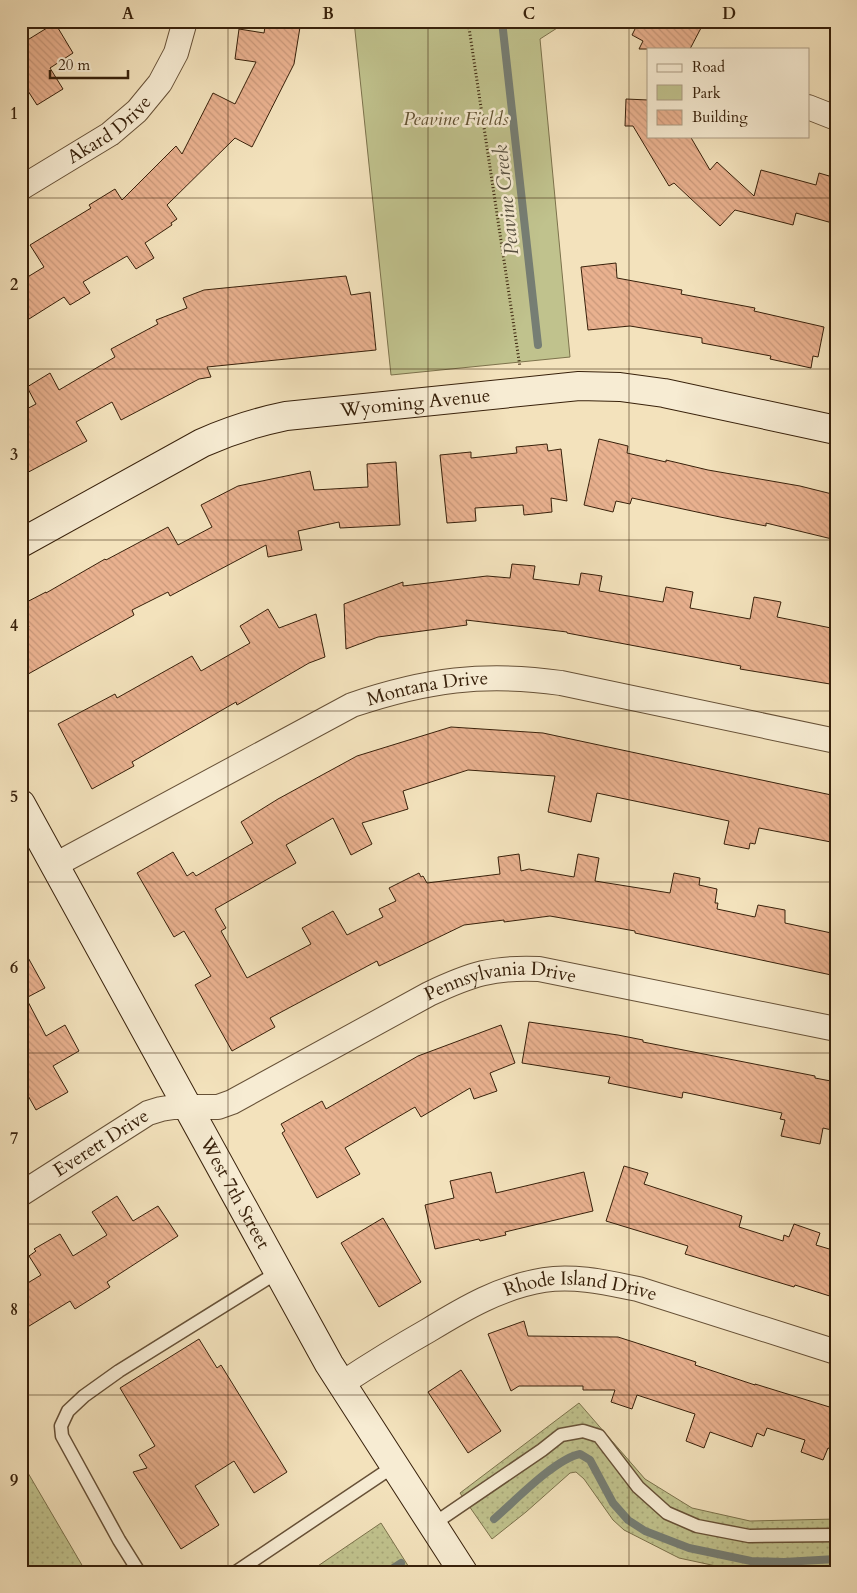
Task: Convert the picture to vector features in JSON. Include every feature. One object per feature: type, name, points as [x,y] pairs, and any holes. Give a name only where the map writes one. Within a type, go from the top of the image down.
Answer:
[{"type":"main road","name":"Wyoming Avenue","points":[[21,543],[202,443],[226,432],[286,416],[579,386],[620,387],[664,393],[836,430]]},
{"type":"main road","name":"West 7th Street","points":[[21,804],[341,1384],[463,1572]]},
{"type":"street","name":"Akard Drive","points":[[21,188],[110,134],[137,111],[164,76],[176,53],[185,21]]},
{"type":"street","points":[[810,108],[836,118]]},
{"type":"street","name":"Montana Drive","points":[[55,865],[352,705],[420,685],[458,679],[529,679],[561,683],[836,741]]},
{"type":"street","name":"Pennsylvania Drive","points":[[188,1108],[218,1107],[232,1102],[447,986],[484,972],[511,968],[539,969],[836,1029]]},
{"type":"street","name":"Everett Drive","points":[[21,1194],[148,1113],[161,1109],[188,1108]]},
{"type":"street","name":"Rhode Island Drive","points":[[341,1384],[382,1357],[492,1295],[517,1286],[545,1280],[570,1279],[606,1282],[638,1289],[836,1352]]},
{"type":"lane","points":[[139,1572],[119,1540],[62,1436],[61,1426],[68,1411],[84,1396],[119,1371],[278,1272]]},
{"type":"lane","points":[[432,1525],[561,1435],[583,1431],[599,1436],[638,1488],[667,1513],[696,1526],[749,1536],[836,1536]]},
{"type":"lane","points":[[236,1572],[394,1466]]},
{"type":"path","points":[[468,21],[524,392]]},
{"type":"green space","name":"Peavine Fields","points":[[354,21],[568,21],[540,39],[570,357],[391,375]]},
{"type":"green space","points":[[579,1403],[645,1479],[692,1508],[750,1521],[836,1519],[836,1572],[730,1569],[679,1558],[624,1530],[613,1520],[584,1479],[576,1472],[570,1473],[492,1539],[460,1493]]},
{"type":"green space","points":[[21,1461],[86,1572],[21,1572]]},
{"type":"green space","points":[[381,1523],[412,1572],[309,1572]]},
{"type":"building","points":[[266,21],[301,21],[294,64],[252,147],[235,138],[167,205],[177,219],[171,223],[172,225],[145,243],[154,258],[136,269],[127,256],[83,282],[90,293],[70,305],[64,297],[21,324],[21,281],[44,267],[30,245],[91,208],[89,205],[115,189],[122,200],[176,146],[182,154],[213,93],[235,104],[256,62],[235,59],[239,29],[264,33]]},
{"type":"building","points":[[639,21],[689,21],[701,28],[691,48],[639,49],[643,41],[632,35]]},
{"type":"building","points":[[55,23],[73,53],[50,68],[63,89],[37,105],[21,80],[21,44]]},
{"type":"building","points":[[626,99],[647,100],[647,138],[691,138],[710,170],[717,162],[754,196],[761,170],[816,185],[819,173],[836,178],[836,224],[796,213],[793,225],[735,210],[720,226],[674,183],[669,186],[633,126],[625,126]]},
{"type":"building","points":[[616,263],[617,278],[682,290],[681,294],[755,308],[754,311],[824,327],[818,357],[813,356],[811,368],[770,359],[771,356],[702,343],[702,338],[630,326],[588,330],[581,267]]},
{"type":"building","points":[[346,276],[351,295],[370,292],[376,350],[207,367],[211,377],[199,379],[121,420],[112,402],[76,422],[87,441],[21,476],[21,412],[36,404],[27,387],[50,373],[59,390],[115,357],[111,349],[158,324],[156,320],[187,308],[183,298],[204,290]]},
{"type":"building","points":[[599,439],[628,446],[627,453],[666,462],[666,460],[708,470],[800,486],[836,495],[836,523],[832,539],[766,523],[766,526],[632,498],[630,504],[616,501],[613,512],[584,505]]},
{"type":"building","points":[[547,444],[548,451],[561,449],[567,501],[551,498],[552,512],[524,515],[523,505],[475,508],[476,521],[447,523],[440,455],[471,452],[471,458],[517,453],[516,447]]},
{"type":"building","points":[[396,462],[400,525],[340,528],[339,522],[298,531],[302,550],[268,557],[266,545],[170,596],[168,592],[132,610],[134,615],[21,678],[21,632],[29,627],[21,612],[21,605],[168,527],[178,545],[212,527],[201,505],[238,486],[310,471],[314,490],[368,487],[367,464]]},
{"type":"building","points":[[512,564],[535,566],[533,579],[579,585],[581,573],[602,576],[599,591],[663,602],[666,587],[693,592],[690,608],[750,619],[754,597],[781,602],[777,617],[836,629],[836,685],[740,669],[741,666],[567,632],[466,620],[467,625],[378,637],[346,649],[344,604],[403,582],[403,586],[487,576],[510,578]]},
{"type":"building","points":[[268,609],[279,628],[316,614],[325,657],[309,663],[237,705],[236,702],[132,762],[134,766],[92,789],[58,724],[115,694],[117,698],[192,656],[201,671],[250,643],[240,626]]},
{"type":"building","points":[[451,727],[543,733],[836,796],[836,843],[759,828],[755,844],[750,843],[749,849],[724,844],[729,821],[597,793],[591,822],[548,812],[555,776],[468,770],[403,791],[408,809],[362,823],[372,844],[351,855],[333,818],[286,845],[296,863],[215,909],[226,928],[221,931],[247,978],[311,944],[302,928],[333,911],[347,935],[383,917],[379,909],[396,901],[389,888],[419,873],[427,883],[500,874],[498,857],[519,854],[521,871],[529,869],[574,877],[578,854],[599,858],[595,881],[670,893],[674,873],[700,878],[699,885],[717,889],[715,903],[718,903],[717,909],[755,917],[758,905],[785,910],[785,923],[836,934],[836,976],[635,933],[635,931],[550,916],[504,922],[504,920],[464,925],[379,966],[377,961],[270,1018],[275,1027],[232,1051],[195,985],[211,976],[184,931],[174,937],[137,873],[173,852],[187,876],[193,872],[196,876],[253,843],[241,822],[278,799],[357,756]]},
{"type":"building","points":[[21,945],[45,988],[26,998],[46,1036],[65,1025],[79,1051],[53,1066],[68,1092],[36,1110],[21,1083]]},
{"type":"building","points":[[529,1022],[618,1035],[643,1040],[643,1042],[815,1076],[815,1078],[836,1082],[836,1131],[823,1128],[820,1144],[781,1136],[785,1120],[780,1119],[782,1113],[683,1092],[682,1098],[608,1083],[610,1077],[522,1063]]},
{"type":"building","points":[[501,1025],[515,1063],[490,1073],[497,1091],[474,1099],[470,1088],[421,1117],[415,1107],[345,1148],[360,1174],[317,1198],[282,1133],[285,1131],[281,1124],[322,1101],[326,1109],[418,1056]]},
{"type":"building","points":[[624,1166],[648,1173],[644,1184],[742,1216],[739,1227],[783,1241],[784,1235],[789,1237],[794,1224],[820,1233],[816,1245],[836,1251],[836,1298],[685,1254],[688,1246],[606,1221]]},
{"type":"building","points":[[491,1172],[496,1193],[584,1172],[593,1211],[505,1232],[506,1235],[435,1249],[425,1205],[454,1198],[450,1181]]},
{"type":"building","points":[[117,1196],[133,1221],[158,1206],[178,1236],[107,1282],[110,1287],[75,1309],[70,1301],[21,1331],[21,1287],[41,1275],[29,1256],[36,1251],[34,1249],[60,1234],[73,1256],[107,1235],[92,1212]]},
{"type":"building","points":[[383,1218],[421,1282],[379,1307],[341,1243]]},
{"type":"building","points":[[524,1321],[528,1336],[618,1337],[696,1362],[695,1365],[755,1385],[836,1409],[836,1451],[828,1448],[823,1460],[801,1452],[805,1440],[767,1428],[764,1436],[757,1433],[752,1447],[710,1432],[704,1448],[686,1441],[695,1414],[637,1395],[632,1409],[611,1402],[615,1390],[583,1390],[583,1386],[519,1386],[511,1391],[488,1334]]},
{"type":"building","points":[[199,1339],[217,1368],[221,1365],[287,1472],[254,1493],[234,1461],[195,1486],[219,1525],[181,1549],[133,1472],[147,1468],[139,1455],[155,1446],[120,1388]]},
{"type":"building","points":[[461,1370],[501,1431],[468,1453],[428,1392]]},
{"type":"waterway","name":"Peavine Creek","points":[[502,21],[538,345]]},
{"type":"waterway","points":[[494,1519],[547,1472],[570,1457],[580,1454],[590,1460],[613,1503],[628,1520],[645,1531],[689,1548],[751,1561],[784,1562],[836,1559]]},
{"type":"waterway","points":[[387,1572],[401,1563]]}]
